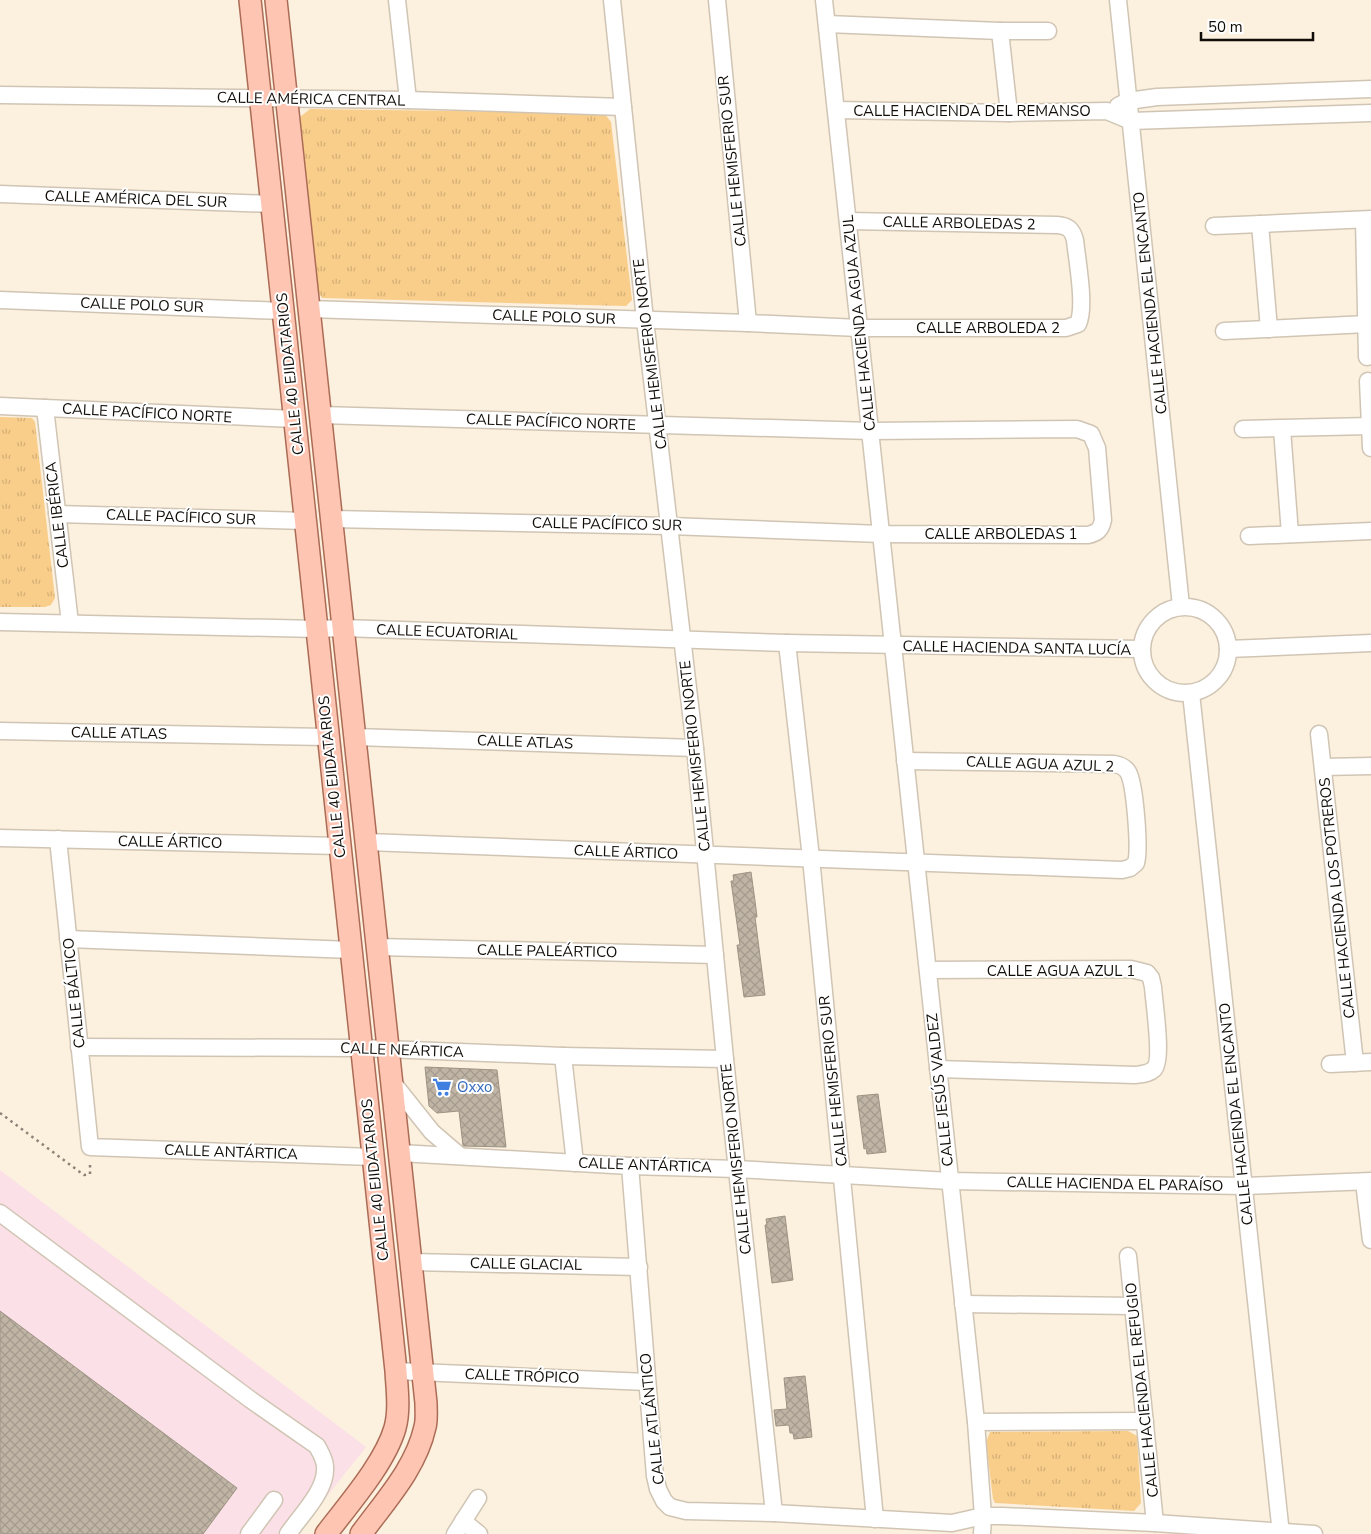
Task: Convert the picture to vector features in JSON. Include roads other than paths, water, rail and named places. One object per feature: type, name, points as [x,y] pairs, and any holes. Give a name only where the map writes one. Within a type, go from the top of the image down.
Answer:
[{"type":"main road","name":"CALLE 40 EJIDATARIOS","points":[[250,0],[396,1371],[398,1406],[395,1428],[386,1448],[370,1476],[326,1534]]},
{"type":"main road","name":"CALLE 40 EJIDATARIOS","points":[[276,0],[426,1404],[426,1425],[418,1450],[401,1480],[361,1534]]},
{"type":"street","points":[[397,0],[408,100]]},
{"type":"street","name":"CALLE HEMISFERIO NORTE","points":[[612,0],[645,320],[683,640],[725,1059],[774,1513]]},
{"type":"street","name":"CALLE HEMISFERIO SUR","points":[[717,0],[748,323]]},
{"type":"street","name":"CALLE HACIENDA AGUA AZUL","points":[[824,0],[893,646]]},
{"type":"street","name":"CALLE HACIENDA EL ENCANTO","points":[[1118,0],[1181,606]]},
{"type":"street","points":[[827,24],[1000,32],[1048,31]]},
{"type":"street","points":[[1000,32],[1009,113]]},
{"type":"street","name":"CALLE HACIENDA DEL REMANSO","points":[[1107,111],[1128,101],[1157,97],[1371,89]]},
{"type":"street","name":"CALLE AMÉRICA CENTRAL","points":[[0,95],[408,100],[623,107]]},
{"type":"street","name":"CALLE HACIENDA DEL REMANSO","points":[[836,110],[1009,113],[1107,111],[1131,121],[1371,113]]},
{"type":"street","name":"CALLE AMÉRICA DEL SUR","points":[[0,194],[272,204]]},
{"type":"street","points":[[1214,226],[1368,219],[1367,357]]},
{"type":"street","name":"CALLE ARBOLEDAS 2","points":[[848,221],[1057,225],[1069,228]]},
{"type":"street","points":[[1260,224],[1270,329]]},
{"type":"street","name":"CALLE ARBOLEDA 2","points":[[859,328],[1072,327],[1078,324],[1082,304],[1075,240],[1069,228]]},
{"type":"street","name":"CALLE POLO SUR","points":[[0,300],[283,311]]},
{"type":"street","name":"CALLE POLO SUR","points":[[309,309],[859,328]]},
{"type":"street","points":[[1224,331],[1367,324]]},
{"type":"street","points":[[1368,381],[1371,448]]},
{"type":"street","name":"CALLE PACÍFICO NORTE","points":[[0,406],[294,420]]},
{"type":"street","name":"CALLE IBÉRICA","points":[[45,408],[70,623]]},
{"type":"street","name":"CALLE PACÍFICO NORTE","points":[[321,415],[870,431]]},
{"type":"street","points":[[1243,429],[1370,426]]},
{"type":"street","name":"CALLE ARBOLEDAS 1","points":[[870,431],[1077,429],[1091,434],[1097,448],[1103,520],[1102,527],[1093,534],[882,534]]},
{"type":"street","points":[[1282,429],[1290,534]]},
{"type":"street","name":"CALLE PACÍFICO SUR","points":[[57,514],[305,521]]},
{"type":"street","name":"CALLE PACÍFICO SUR","points":[[332,519],[670,526],[882,534]]},
{"type":"street","points":[[1249,536],[1371,531]]},
{"type":"street","points":[[1181,606],[1195,608],[1208,613],[1219,622],[1226,635],[1228,649],[1227,661],[1222,673],[1214,683],[1203,690],[1191,693],[1178,693],[1166,690],[1156,683],[1148,673],[1143,662],[1141,649],[1143,636],[1153,620],[1169,609],[1181,606]]},
{"type":"street","name":"CALLE ECUATORIAL","points":[[0,622],[344,628],[893,646]]},
{"type":"street","points":[[1228,649],[1371,643]]},
{"type":"street","name":"CALLE HEMISFERIO SUR","points":[[787,644],[811,858],[875,1519]]},
{"type":"street","name":"CALLE HACIENDA SANTA LUCÍA","points":[[893,646],[1141,649]]},
{"type":"street","name":"CALLE JESÚS VALDEZ","points":[[893,646],[976,1422],[983,1516],[982,1534]]},
{"type":"street","name":"CALLE HACIENDA EL ENCANTO","points":[[1191,693],[1281,1533]]},
{"type":"street","name":"CALLE ATLAS","points":[[0,731],[328,737]]},
{"type":"street","name":"CALLE HACIENDA LOS POTREROS","points":[[1319,734],[1363,1063],[1330,1064]]},
{"type":"street","name":"CALLE ATLAS","points":[[355,736],[694,748]]},
{"type":"street","name":"CALLE AGUA AZUL 2","points":[[905,761],[1114,764],[1127,770],[1133,793],[1138,848],[1136,863],[1130,868],[1122,870],[916,863]]},
{"type":"street","points":[[1323,767],[1371,766]]},
{"type":"street","name":"CALLE ÁRTICO","points":[[0,838],[340,846]]},
{"type":"street","name":"CALLE BÁLTICO","points":[[58,840],[90,1147]]},
{"type":"street","name":"CALLE ÁRTICO","points":[[367,842],[916,863]]},
{"type":"street","points":[[68,939],[350,950]]},
{"type":"street","name":"CALLE PALEÁRTICO","points":[[378,947],[715,955]]},
{"type":"street","name":"CALLE AGUA AZUL 1","points":[[928,970],[1131,969],[1147,973],[1151,978],[1153,987],[1159,1057],[1154,1069],[1150,1072],[1135,1075],[938,1069]]},
{"type":"street","name":"CALLE NEÁRTICA","points":[[79,1047],[361,1048],[563,1056],[725,1059]]},
{"type":"street","points":[[563,1056],[575,1163]]},
{"type":"street","points":[[393,1083],[432,1132],[460,1156]]},
{"type":"street","name":"CALLE ANTÁRTICA","points":[[90,1147],[372,1157]]},
{"type":"street","name":"CALLE ANTÁRTICA","points":[[400,1154],[630,1166],[737,1169],[950,1181]]},
{"type":"street","name":"CALLE ATLÁNTICO","points":[[630,1166],[654,1476],[658,1490],[670,1507],[686,1511],[774,1513],[952,1523],[983,1516],[1155,1523],[1314,1534]]},
{"type":"street","name":"CALLE HACIENDA EL PARAÍSO","points":[[950,1181],[1244,1186],[1368,1182]]},
{"type":"street","points":[[1368,1182],[1371,1240]]},
{"type":"street","points":[[0,1213],[251,1400],[317,1446],[323,1456],[325,1467],[322,1486],[288,1534]]},
{"type":"street","name":"CALLE HACIENDA EL REFUGIO","points":[[1128,1256],[1155,1523]]},
{"type":"street","name":"CALLE GLACIAL","points":[[412,1262],[639,1267]]},
{"type":"street","points":[[964,1304],[1133,1306]]},
{"type":"street","name":"CALLE TRÓPICO","points":[[396,1371],[647,1382]]},
{"type":"street","points":[[976,1422],[1145,1421]]},
{"type":"street","points":[[478,1498],[459,1528],[479,1534]]},
{"type":"street","points":[[250,1534],[274,1500]]},
{"type":"street","name":"CALLE ATLÁNTICO","points":[[952,1523],[975,1534]]},
{"type":"place","name":"Oxxo","points":[[442,1087]]}]
